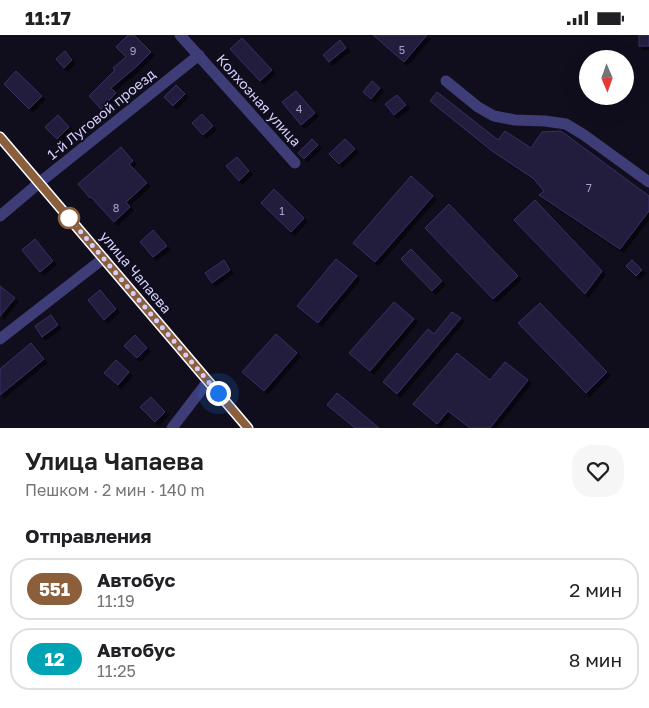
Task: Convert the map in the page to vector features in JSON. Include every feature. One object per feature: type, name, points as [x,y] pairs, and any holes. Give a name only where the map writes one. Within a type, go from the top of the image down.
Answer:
[{"type":"street","name":"Колхозная улица","points":[[180,35],[295,163]]},
{"type":"street","name":"1-й Луговой проезд","points":[[0,216],[198,55]]},
{"type":"street","points":[[446,81],[478,107],[494,116],[516,120],[566,124],[649,182]]},
{"type":"street","name":"улица Чапаева","points":[[0,137],[248,428]]},
{"type":"street","points":[[0,339],[104,258]]},
{"type":"street","points":[[172,428],[208,381]]},
{"type":"building","points":[[128,35],[134,35],[151,52],[111,88],[116,93],[101,109],[89,96],[115,70],[113,68],[126,57],[116,47]]},
{"type":"building","points":[[373,35],[427,35],[404,62]]},
{"type":"building","points":[[639,35],[649,35],[649,46],[639,46]]},
{"type":"building","points":[[242,38],[272,70],[260,81],[230,49]]},
{"type":"building","points":[[340,40],[346,48],[329,62],[323,55]]},
{"type":"building","points":[[65,51],[72,60],[64,68],[56,59]]},
{"type":"building","points":[[16,71],[42,96],[29,109],[4,84]]},
{"type":"building","points":[[372,81],[380,88],[371,99],[363,92]]},
{"type":"building","points":[[176,85],[185,94],[173,106],[164,97]]},
{"type":"building","points":[[296,91],[315,113],[301,125],[282,102]]},
{"type":"building","points":[[437,92],[498,140],[505,131],[531,148],[542,132],[561,131],[649,196],[649,211],[620,249],[539,195],[544,191],[534,179],[492,151],[430,101]]},
{"type":"building","points":[[397,95],[406,105],[394,115],[385,104]]},
{"type":"building","points":[[202,114],[213,126],[203,135],[192,123]]},
{"type":"building","points":[[58,115],[69,127],[57,139],[45,127]]},
{"type":"building","points":[[312,139],[318,145],[304,159],[298,153]]},
{"type":"building","points":[[345,139],[355,149],[339,164],[329,154]]},
{"type":"building","points":[[121,147],[133,161],[129,164],[147,183],[126,202],[130,207],[114,222],[78,184]]},
{"type":"building","points":[[237,157],[249,171],[239,181],[226,166]]},
{"type":"building","points":[[411,176],[433,196],[375,262],[353,243]]},
{"type":"building","points":[[274,189],[304,218],[291,232],[261,203]]},
{"type":"building","points":[[535,200],[602,271],[585,294],[514,220]]},
{"type":"building","points":[[449,204],[518,276],[493,299],[425,228]]},
{"type":"building","points":[[153,230],[167,246],[153,257],[140,242]]},
{"type":"building","points":[[35,239],[53,261],[40,272],[22,250]]},
{"type":"building","points":[[411,249],[442,281],[432,291],[401,259]]},
{"type":"building","points":[[336,259],[357,276],[318,323],[297,306]]},
{"type":"building","points":[[224,260],[230,270],[212,283],[205,273]]},
{"type":"building","points":[[632,260],[642,270],[636,276],[626,266]]},
{"type":"building","points":[[0,286],[15,298],[0,316]]},
{"type":"building","points":[[100,290],[116,309],[104,320],[88,300]]},
{"type":"building","points":[[394,302],[414,319],[370,371],[349,353]]},
{"type":"building","points":[[540,303],[607,372],[586,393],[518,323]]},
{"type":"building","points":[[452,312],[461,318],[397,394],[383,382],[428,329],[434,334]]},
{"type":"building","points":[[51,315],[58,325],[42,337],[35,326]]},
{"type":"building","points":[[276,334],[297,353],[264,391],[242,372]]},
{"type":"building","points":[[135,335],[147,348],[137,358],[124,346]]},
{"type":"building","points":[[31,343],[44,359],[0,395],[0,369]]},
{"type":"building","points":[[457,353],[490,380],[505,362],[528,380],[490,428],[470,428],[448,411],[437,424],[413,404]]},
{"type":"building","points":[[116,360],[129,372],[118,385],[104,373]]},
{"type":"building","points":[[337,393],[379,428],[355,428],[327,405]]},
{"type":"building","points":[[151,397],[165,412],[155,422],[140,407]]},
{"type":"bus line","name":"551","points":[[0,137],[248,428]]},
{"type":"route","points":[[69,218],[218,393]]}]
